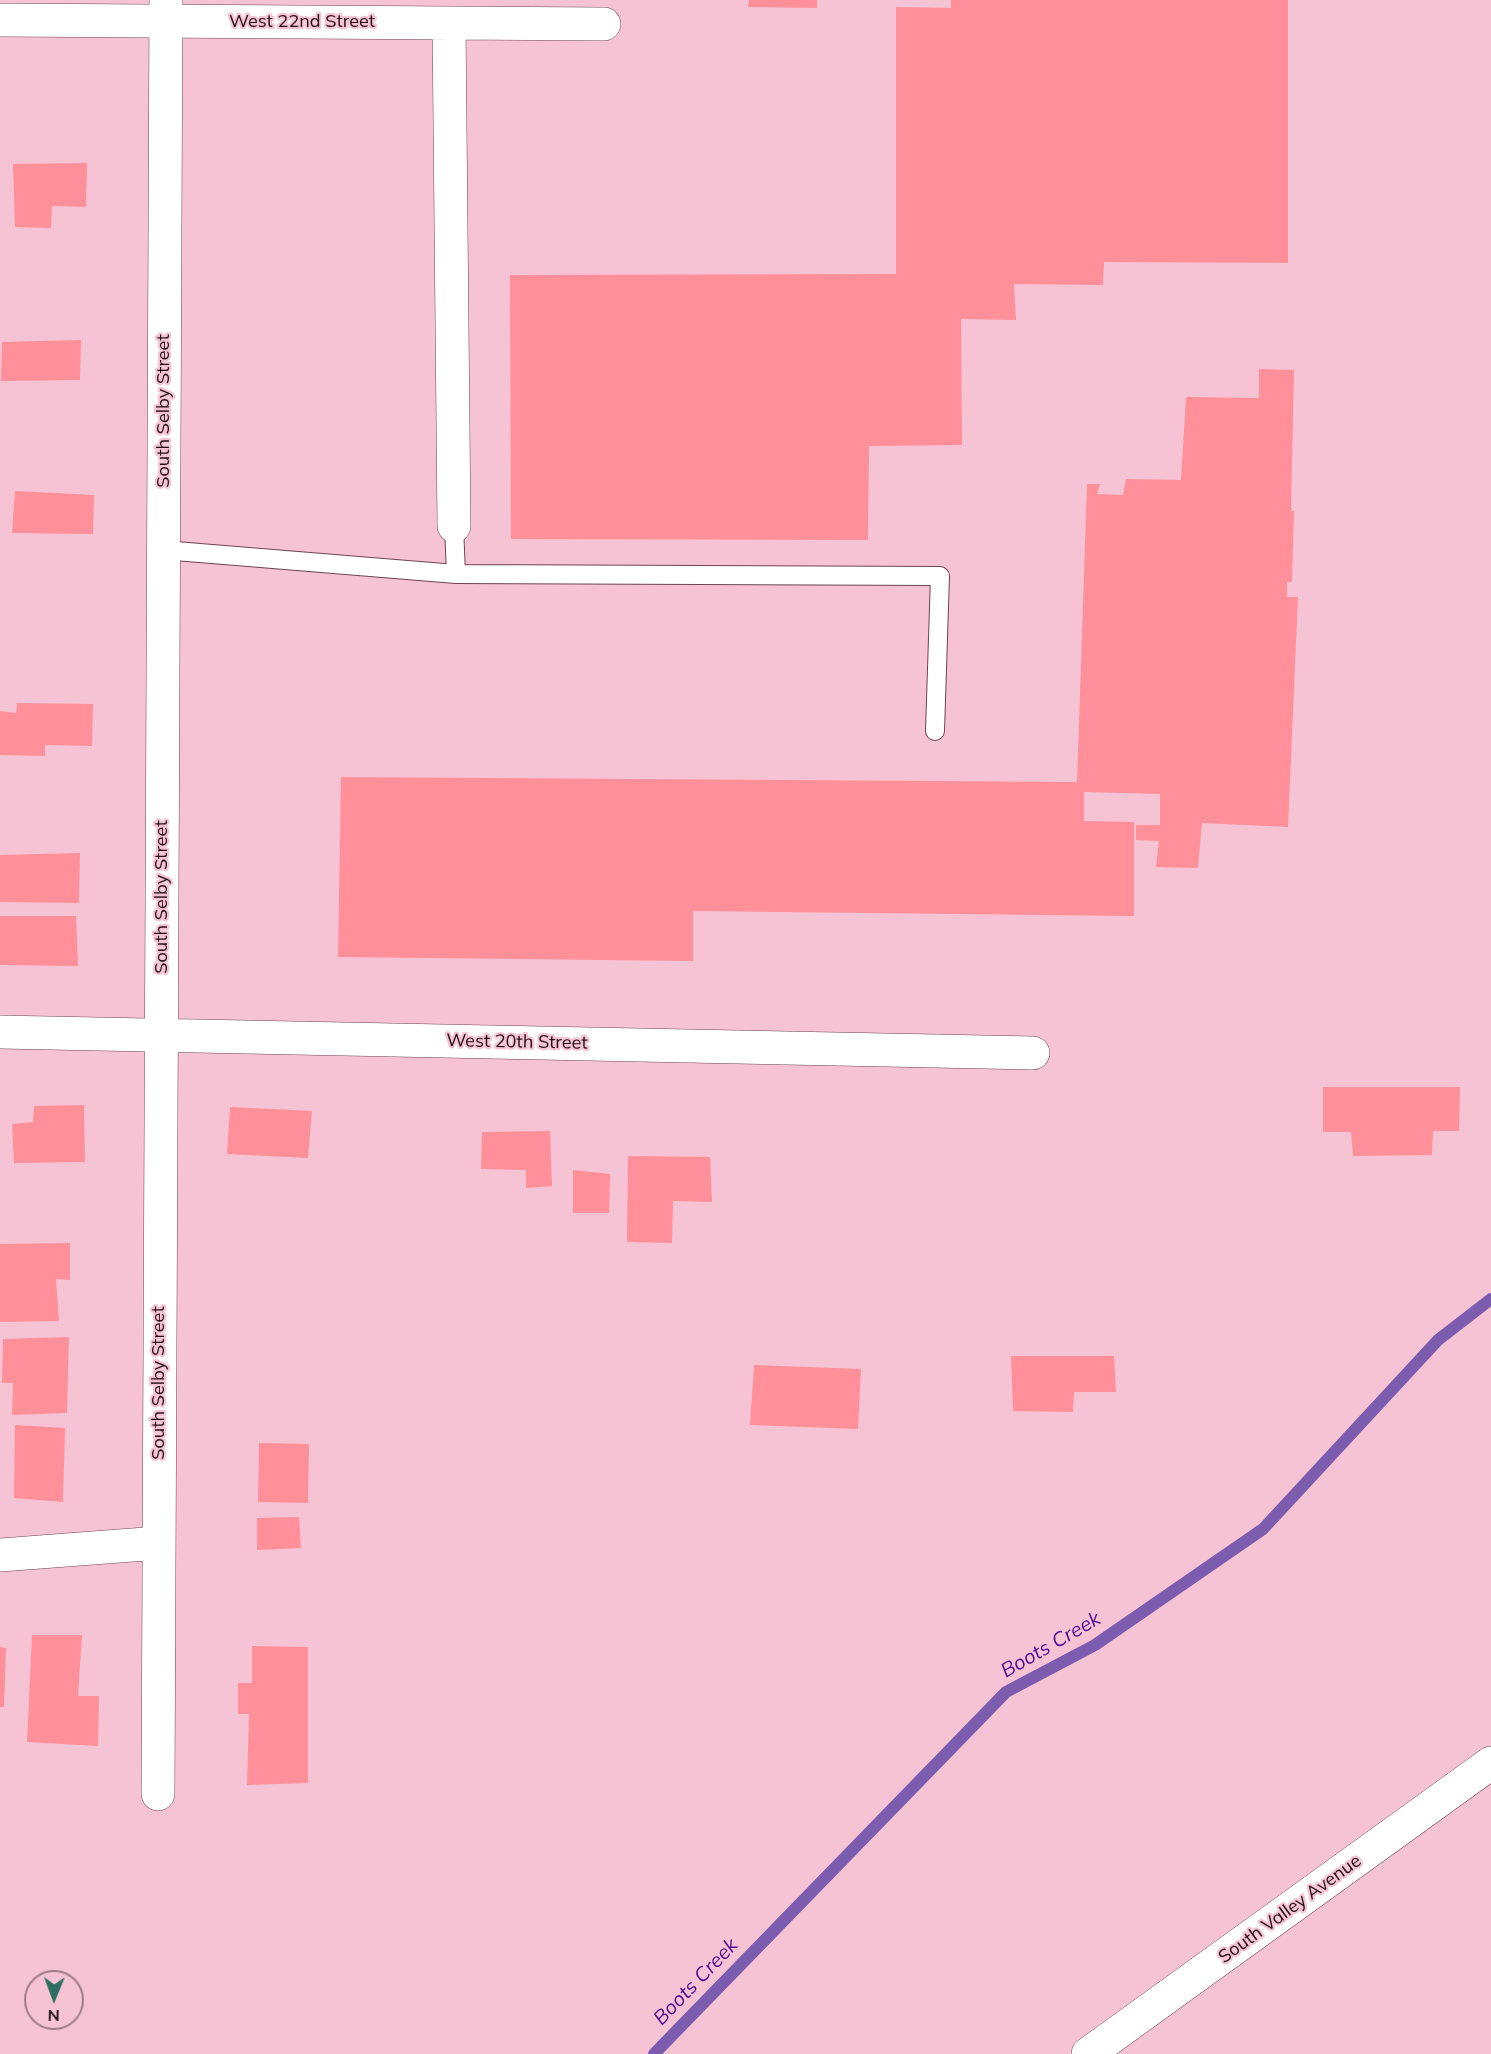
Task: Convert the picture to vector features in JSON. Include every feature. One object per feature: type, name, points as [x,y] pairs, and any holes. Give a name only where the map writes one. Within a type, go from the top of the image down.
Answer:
[{"type":"street","name":"West 22nd Street","points":[[0,20],[166,11],[449,23],[604,24]]},
{"type":"street","name":"South Selby Street","points":[[158,1794],[166,11]]},
{"type":"street","points":[[449,23],[454,526]]},
{"type":"street","name":"West 20th Street","points":[[0,1032],[1033,1053]]},
{"type":"street","points":[[0,1555],[159,1543]]},
{"type":"street","name":"South Valley Avenue","points":[[1088,2054],[1491,1763]]},
{"type":"lane","points":[[454,526],[456,574]]},
{"type":"lane","points":[[163,550],[456,574],[940,576],[935,731]]},
{"type":"building","points":[[749,0],[817,0],[817,8],[748,7]]},
{"type":"building","points":[[951,0],[1288,0],[1288,263],[1104,262],[1103,285],[1014,284],[1016,320],[961,319],[962,445],[869,446],[868,540],[511,539],[510,275],[896,274],[896,7],[951,8]]},
{"type":"building","points":[[87,163],[86,207],[52,206],[51,228],[15,227],[13,164]]},
{"type":"building","points":[[81,340],[80,380],[1,381],[2,342]]},
{"type":"building","points":[[1259,369],[1294,370],[1292,582],[1287,582],[1287,597],[1298,597],[1288,827],[1202,823],[1198,868],[1156,867],[1159,841],[1136,840],[1136,825],[1160,825],[1160,794],[1084,792],[1084,821],[1134,822],[1134,916],[693,911],[693,961],[338,957],[341,777],[1077,782],[1087,484],[1100,484],[1097,494],[1123,495],[1126,479],[1181,480],[1186,397],[1259,398]]},
{"type":"building","points":[[15,491],[94,495],[93,534],[12,533]]},
{"type":"building","points":[[17,703],[93,704],[92,746],[45,745],[45,756],[0,755],[0,711],[16,713]]},
{"type":"building","points":[[80,853],[79,903],[0,902],[0,855]]},
{"type":"building","points":[[0,916],[76,916],[78,966],[0,965]]},
{"type":"building","points":[[1323,1087],[1460,1087],[1459,1131],[1433,1131],[1432,1155],[1353,1156],[1351,1132],[1323,1132]]},
{"type":"building","points":[[84,1105],[85,1162],[14,1163],[12,1124],[33,1122],[34,1106]]},
{"type":"building","points":[[230,1107],[312,1111],[308,1158],[227,1154]]},
{"type":"building","points":[[550,1131],[552,1186],[526,1188],[526,1170],[481,1169],[482,1132]]},
{"type":"building","points":[[628,1156],[710,1157],[712,1202],[673,1201],[672,1243],[627,1242]]},
{"type":"building","points":[[573,1170],[610,1174],[609,1213],[573,1213]]},
{"type":"building","points":[[70,1243],[70,1280],[56,1279],[59,1321],[0,1322],[0,1244]]},
{"type":"building","points":[[69,1337],[67,1413],[12,1415],[13,1383],[2,1383],[3,1339]]},
{"type":"building","points":[[1011,1356],[1114,1356],[1116,1392],[1074,1392],[1073,1412],[1013,1411]]},
{"type":"building","points":[[754,1365],[861,1369],[858,1429],[750,1425]]},
{"type":"building","points":[[15,1425],[65,1428],[63,1502],[14,1498]]},
{"type":"building","points":[[259,1443],[309,1444],[308,1503],[258,1502]]},
{"type":"building","points":[[299,1517],[301,1548],[257,1550],[257,1518]]},
{"type":"building","points":[[32,1635],[82,1635],[78,1696],[99,1696],[98,1746],[27,1742]]},
{"type":"building","points":[[252,1646],[308,1647],[308,1783],[247,1785],[249,1714],[238,1714],[238,1683],[252,1683]]},
{"type":"building","points":[[0,1647],[6,1648],[4,1707],[0,1707]]},
{"type":"waterway","name":"Boots Creek","points":[[654,2054],[1006,1692],[1095,1645],[1263,1529],[1438,1340],[1491,1299]]}]
